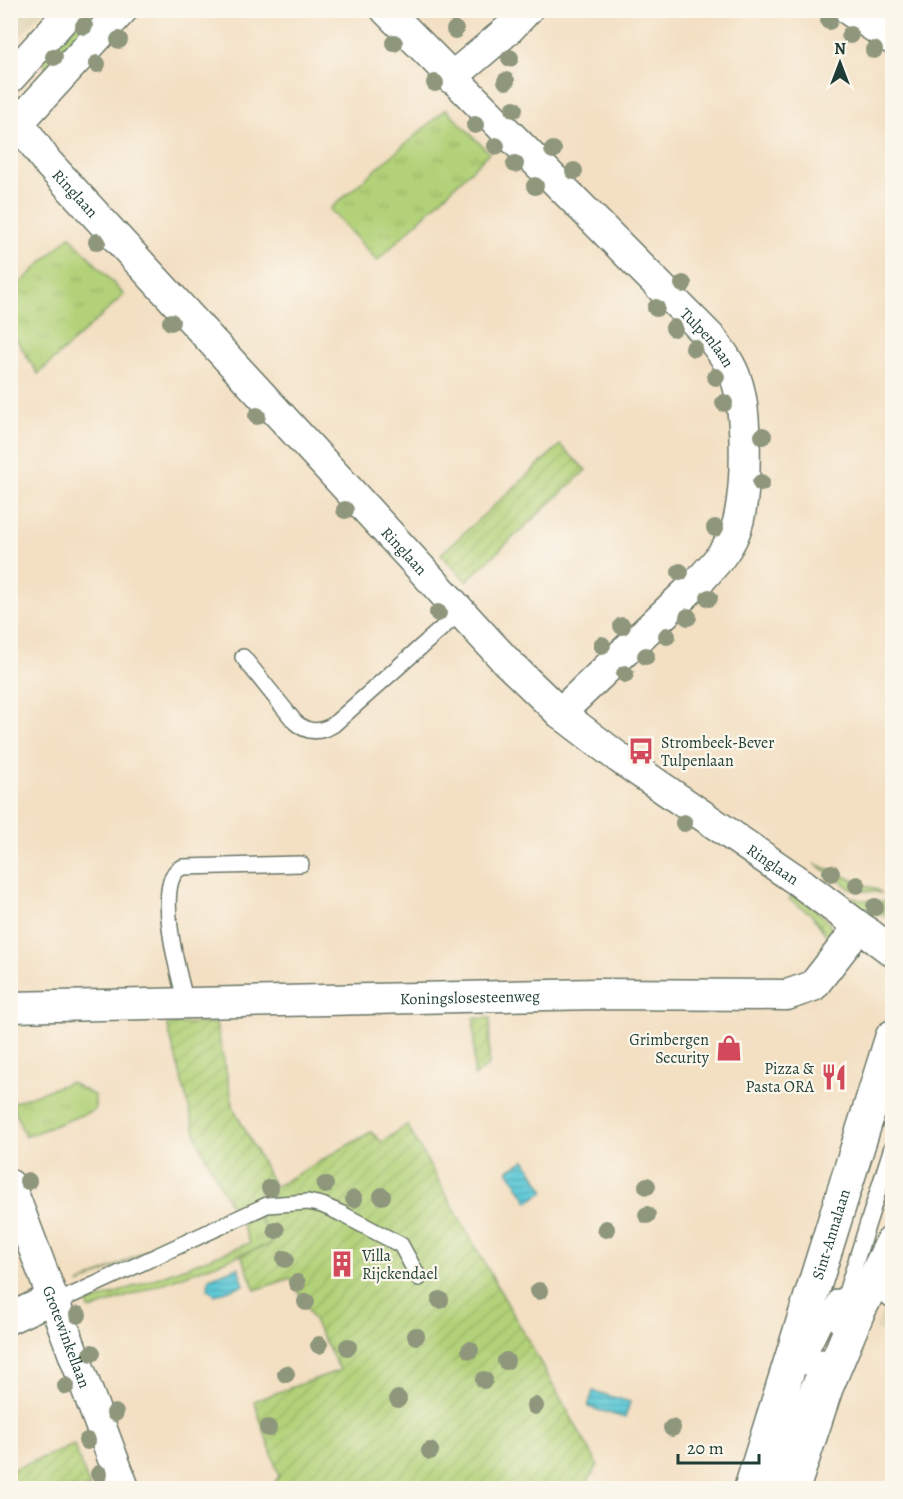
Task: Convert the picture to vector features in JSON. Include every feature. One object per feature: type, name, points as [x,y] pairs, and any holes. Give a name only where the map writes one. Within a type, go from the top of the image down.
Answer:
[{"type":"main road","name":"Sint-Annalaan","points":[[752,1488],[892,1037]]},
{"type":"main road","name":"Sint-Annalaan","points":[[793,1488],[826,1388],[882,1293],[877,1244]]},
{"type":"street","points":[[10,78],[71,10]]},
{"type":"street","points":[[15,115],[122,10]]},
{"type":"street","name":"Tulpenlaan","points":[[387,10],[451,78],[712,339],[726,357],[742,400],[743,496],[734,533],[722,556],[701,579],[560,713]]},
{"type":"street","points":[[451,78],[526,10]]},
{"type":"street","points":[[849,10],[892,39]]},
{"type":"street","name":"Ringlaan","points":[[15,115],[47,162],[460,612],[560,713],[859,927]]},
{"type":"street","points":[[859,927],[892,951]]},
{"type":"street","name":"Koningslosesteenweg","points":[[10,1007],[562,994],[787,995],[813,986],[859,927]]},
{"type":"street","name":"Grotewinkellaan","points":[[10,1185],[124,1488]]},
{"type":"street","points":[[10,1318],[54,1301]]},
{"type":"lane","points":[[243,657],[295,722],[301,727],[317,732],[333,725],[460,612]]},
{"type":"lane","points":[[186,1004],[167,923],[172,878],[176,870],[183,867],[301,864]]},
{"type":"lane","name":"Sint-Annalaan","points":[[768,1488],[793,1420],[877,1244],[892,1147]]},
{"type":"lane","points":[[54,1301],[267,1205],[281,1202],[322,1205],[401,1245],[419,1278]]},
{"type":"lane","name":"Sint-Annalaan","points":[[769,1434],[877,1244]]},
{"type":"shaded area","points":[[11,10],[43,11],[18,38],[11,41]]},
{"type":"shaded area","points":[[892,1293],[892,1339],[875,1329]]},
{"type":"green space","points":[[90,11],[106,11],[49,70],[45,68],[44,59]]},
{"type":"green space","points":[[446,109],[489,153],[377,261],[330,209]]},
{"type":"green space","points":[[70,236],[124,295],[38,374],[13,334],[11,335],[11,292]]},
{"type":"green space","points":[[560,445],[586,470],[466,581],[441,554]]},
{"type":"green space","points":[[815,864],[877,890],[881,893],[851,889]]},
{"type":"green space","points":[[793,894],[827,921],[833,935],[832,943],[812,915],[789,899]]},
{"type":"green space","points":[[843,895],[860,900],[886,901],[884,916],[865,911]]},
{"type":"green space","points":[[474,1018],[490,1018],[489,1065],[474,1076]]},
{"type":"green space","points":[[216,1023],[234,1109],[275,1187],[371,1132],[382,1142],[407,1125],[598,1465],[583,1488],[263,1488],[273,1485],[279,1476],[254,1401],[340,1370],[291,1278],[255,1290],[241,1255],[273,1243],[259,1218],[277,1204],[269,1191],[232,1209],[197,1139],[167,1024]]},
{"type":"green space","points":[[70,1082],[95,1096],[95,1110],[25,1137],[12,1103]]},
{"type":"green space","points":[[244,1203],[245,1205],[79,1284]]},
{"type":"green space","points":[[267,1212],[259,1218],[273,1243],[90,1310],[87,1304],[250,1243],[241,1223]]},
{"type":"green space","points":[[74,1445],[90,1488],[11,1488],[11,1470]]},
{"type":"water","points":[[525,1160],[545,1191],[528,1202],[508,1170]]},
{"type":"water","points":[[238,1267],[244,1285],[215,1295],[208,1289],[209,1278]]},
{"type":"water","points":[[593,1391],[630,1402],[625,1418],[588,1407]]},
{"type":"place","name":"Strombeek-Bever Tulpenlaan","points":[[641,751]]},
{"type":"place","name":"Grimbergen Security","points":[[729,1048]]},
{"type":"place","name":"Pizza & Pasta ORA","points":[[834,1077]]},
{"type":"place","name":"Villa Rijckendael","points":[[342,1264]]}]
